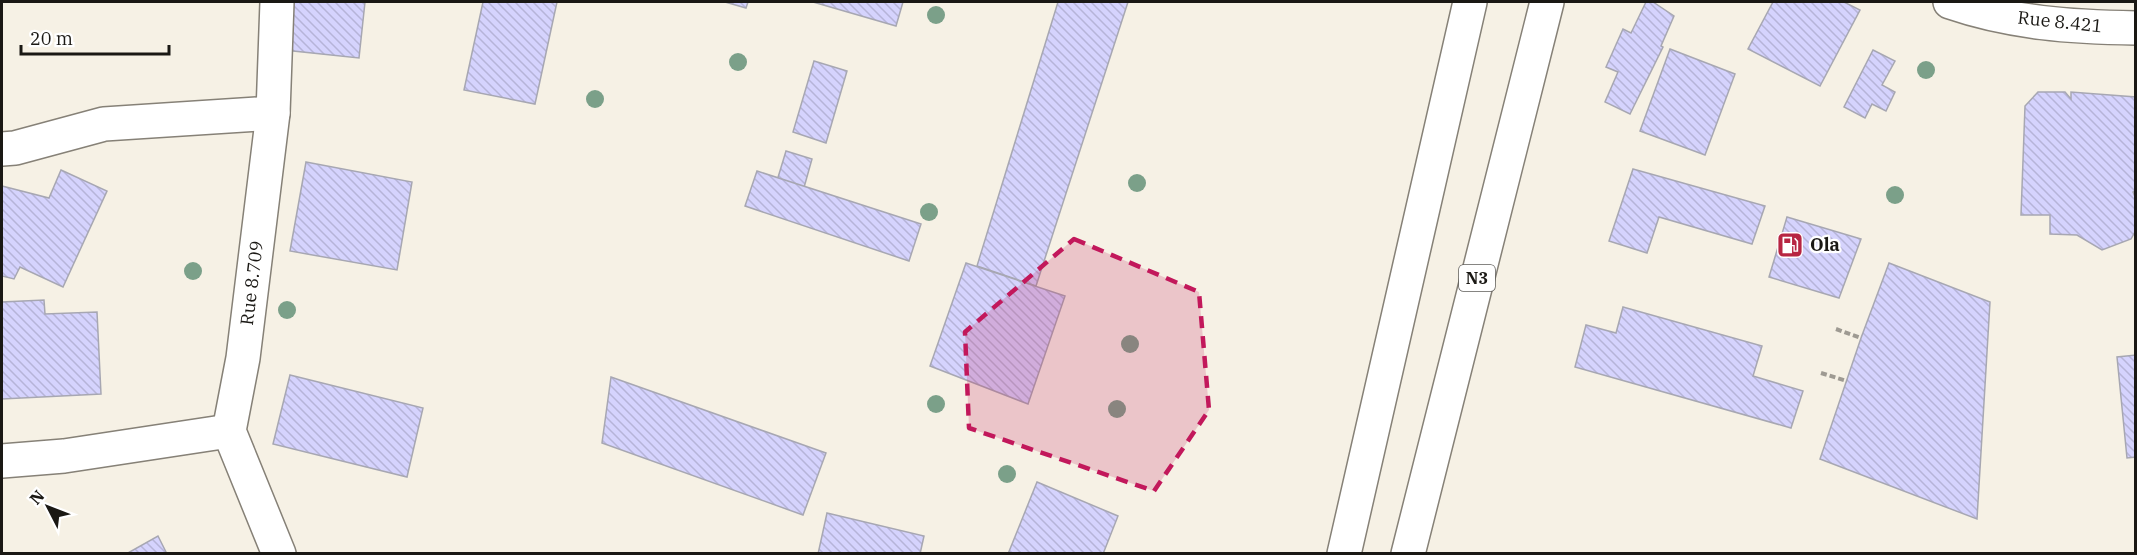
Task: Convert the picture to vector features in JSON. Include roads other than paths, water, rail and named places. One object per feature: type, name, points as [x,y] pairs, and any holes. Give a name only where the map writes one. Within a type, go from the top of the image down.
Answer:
[{"type":"main road","name":"Rue 8.709","points":[[229,431],[243,358],[273,113],[277,2]]},
{"type":"main road","points":[[1344,554],[1470,2]]},
{"type":"main road","name":"N3","points":[[1408,554],[1547,2]]},
{"type":"main road","name":"Rue 8.421","points":[[1950,2],[1984,13],[2072,27],[2136,28]]},
{"type":"main road","points":[[2,149],[15,148],[104,124],[273,113]]},
{"type":"main road","points":[[2,461],[64,456],[229,431],[279,554]]},
{"type":"place","name":"Ola","points":[[1790,245]]}]
